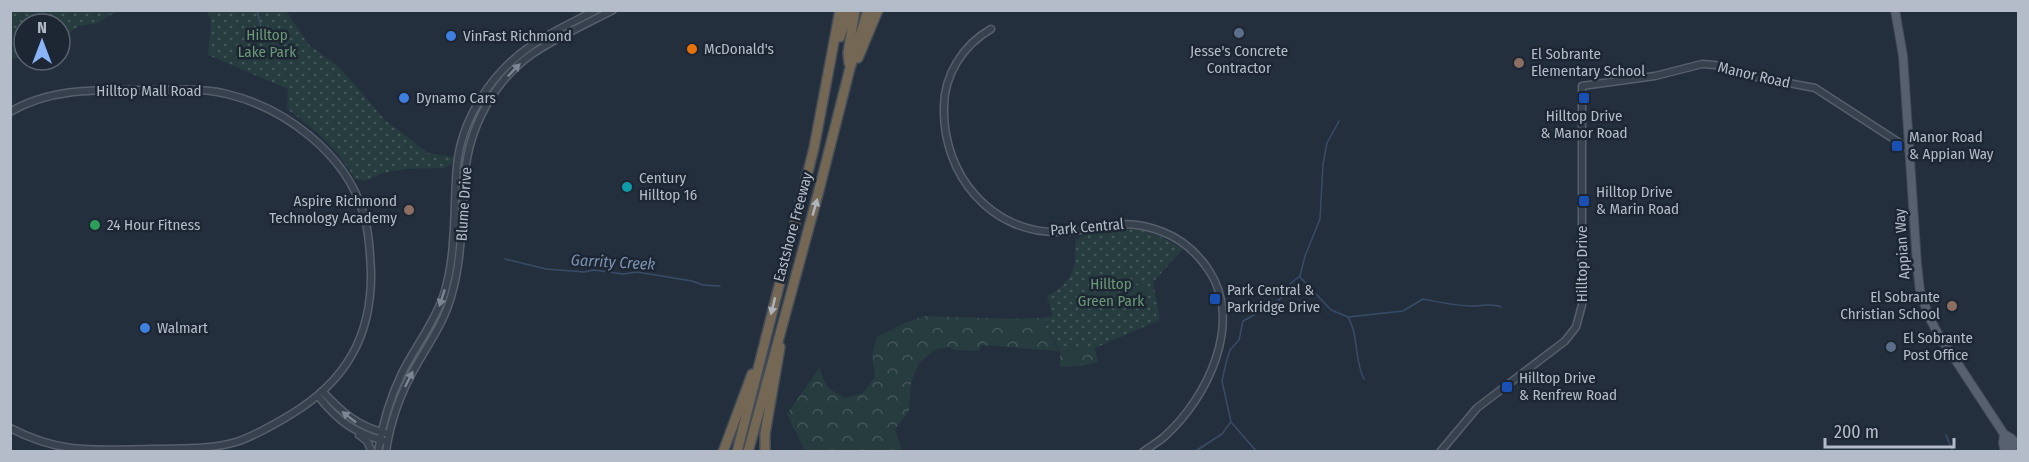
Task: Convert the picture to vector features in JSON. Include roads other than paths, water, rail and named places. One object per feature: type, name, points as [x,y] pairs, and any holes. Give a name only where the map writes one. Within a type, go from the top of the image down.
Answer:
[{"type":"highway","name":"Eastshore Freeway","points":[[737,452],[814,148],[840,10]]},
{"type":"highway","points":[[814,148],[848,10]]},
{"type":"highway","points":[[850,69],[848,53],[855,10]]},
{"type":"highway","name":"Eastshore Freeway","points":[[748,452],[850,69],[868,10]]},
{"type":"highway","points":[[850,69],[859,57],[878,10]]},
{"type":"highway","points":[[765,452],[765,434],[779,360],[782,324]]},
{"type":"highway","points":[[723,452],[750,378],[761,356]]},
{"type":"main road","name":"Appian Way","points":[[1895,10],[1904,56],[1918,280],[1923,303],[1937,332],[2004,437],[2019,446],[2014,452]]},
{"type":"main road","name":"Appian Way","points":[[2004,437],[2005,452]]},
{"type":"main road","points":[[2004,437],[2014,452]]},
{"type":"street","name":"Blume Drive","points":[[378,452],[402,374],[428,330],[446,288],[452,257],[457,165],[465,131],[473,114],[492,83],[516,57],[529,47],[596,10]]},
{"type":"street","name":"Blume Drive","points":[[383,438],[389,434],[407,383],[451,299],[459,261],[465,168],[474,131],[484,110],[499,86],[522,62],[550,43],[613,10]]},
{"type":"street","name":"Park Central","points":[[991,29],[973,42],[959,60],[948,81],[944,104],[944,127],[948,149],[961,177],[973,194],[987,207],[1011,222],[1041,231],[1060,232],[1128,224],[1161,231],[1177,239],[1198,256],[1217,286],[1223,315],[1222,332],[1215,363],[1196,399],[1176,425],[1143,452]]},
{"type":"street","name":"Manor Road","points":[[1582,86],[1655,76],[1702,64],[1715,65],[1746,75],[1815,88],[1893,141],[1909,149]]},
{"type":"street","name":"Hilltop Drive","points":[[1440,452],[1477,408],[1565,341],[1572,334],[1579,320],[1582,305],[1582,86]]},
{"type":"street","name":"Hilltop Mall Road","points":[[10,112],[38,99],[71,92],[204,90],[231,95],[266,108],[289,121],[318,144],[344,175],[363,210],[370,263],[370,302],[361,336],[346,365],[321,394],[267,428],[236,442],[204,447],[130,451],[76,450],[60,447],[38,441],[10,428]]},
{"type":"street","points":[[321,394],[353,420],[383,438]]},
{"type":"street","points":[[321,394],[331,412],[367,441],[372,452]]},
{"type":"street","points":[[352,429],[383,438]]},
{"type":"street","name":"Blume Drive","points":[[383,438],[386,452]]},
{"type":"waterway","name":"Garrity Creek","points":[[257,10],[262,32]]},
{"type":"waterway","name":"Garrity Creek","points":[[1257,452],[1231,422],[1222,381],[1226,363],[1230,350],[1239,340],[1243,321],[1274,304],[1291,283],[1300,276],[1305,256],[1320,219],[1323,164],[1327,143],[1339,121]]},
{"type":"waterway","name":"Garrity Creek","points":[[505,259],[546,269],[584,272],[594,270],[623,274],[637,272],[703,285],[720,286]]},
{"type":"waterway","name":"Garrity Creek","points":[[1300,277],[1331,310],[1348,317],[1403,311],[1423,299],[1459,305],[1501,307]]},
{"type":"waterway","points":[[1348,317],[1354,332],[1364,379]]},
{"type":"waterway","name":"Garrity Creek","points":[[1194,452],[1222,434],[1230,423]]},
{"type":"waterway","points":[[1946,435],[1953,452]]},
{"type":"place","name":"Jesse's Concrete Contractor","points":[[1239,33]]},
{"type":"place","name":"VinFast Richmond","points":[[451,36]]},
{"type":"place","name":"McDonald's","points":[[692,49]]},
{"type":"place","name":"El Sobrante Elementary School","points":[[1519,63]]},
{"type":"place","name":"Dynamo Cars","points":[[404,98]]},
{"type":"place","name":"Hilltop Drive & Manor Road","points":[[1584,98]]},
{"type":"place","name":"Manor Road & Appian Way","points":[[1897,146]]},
{"type":"place","name":"Century Hilltop 16","points":[[627,187]]},
{"type":"place","name":"Hilltop Drive & Marin Road","points":[[1584,201]]},
{"type":"place","name":"Aspire Richmond Technology Academy","points":[[409,210]]},
{"type":"place","name":"24 Hour Fitness","points":[[95,225]]},
{"type":"place","name":"Park Central & Parkridge Drive","points":[[1215,299]]},
{"type":"place","name":"El Sobrante Christian School","points":[[1952,306]]},
{"type":"place","name":"Walmart","points":[[145,328]]},
{"type":"place","name":"El Sobrante Post Office","points":[[1891,347]]},
{"type":"place","name":"Hilltop Drive & Renfrew Road","points":[[1507,387]]},
{"type":"park label","name":"Hilltop Lake Park","points":[[267,44]]},
{"type":"park label","name":"Hilltop Green Park","points":[[1111,292]]}]
